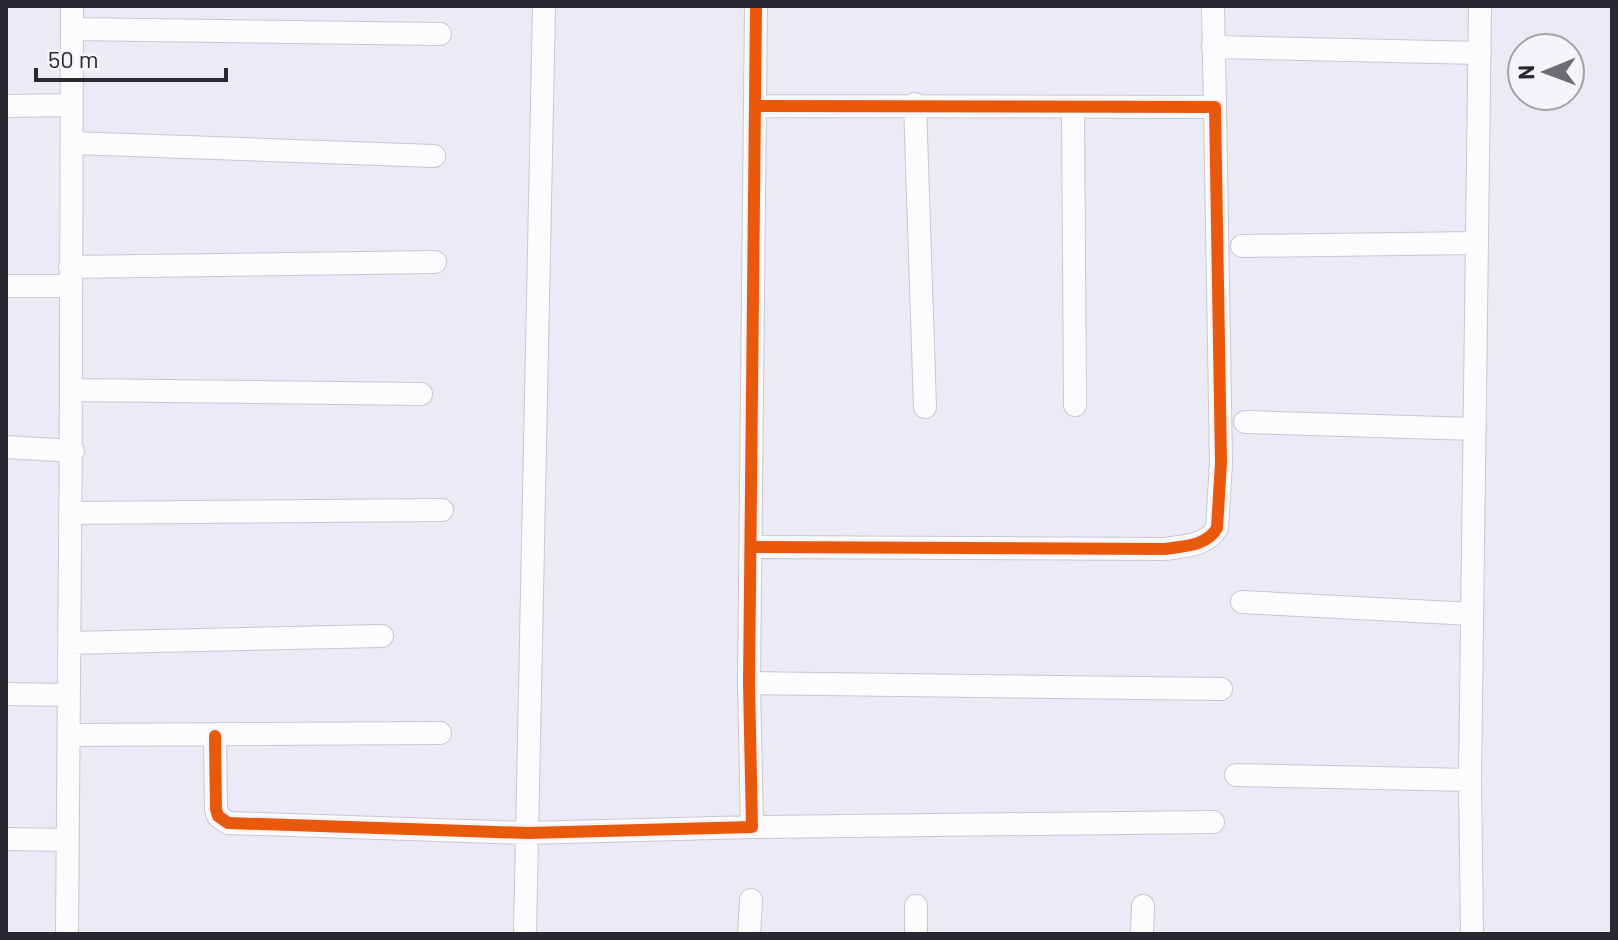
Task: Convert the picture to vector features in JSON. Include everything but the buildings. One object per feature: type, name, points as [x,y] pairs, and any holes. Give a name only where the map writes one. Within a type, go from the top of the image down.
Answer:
[{"type":"street","points":[[525,934],[544,6]]},
{"type":"street","points":[[752,827],[749,683],[756,6]]},
{"type":"street","points":[[752,547],[1165,549],[1194,545],[1213,536],[1220,512],[1221,463],[1213,6]]},
{"type":"street","points":[[1472,934],[1470,780],[1480,6]]},
{"type":"street","points":[[67,934],[73,451],[72,17],[440,34]]},
{"type":"street","points":[[1213,47],[1480,53]]},
{"type":"street","points":[[915,104],[925,407]]},
{"type":"street","points":[[6,106],[72,105]]},
{"type":"street","points":[[757,106],[1215,107]]},
{"type":"street","points":[[1073,107],[1075,405]]},
{"type":"street","points":[[72,143],[434,156]]},
{"type":"street","points":[[1242,246],[1476,243]]},
{"type":"street","points":[[6,286],[71,276],[435,262]]},
{"type":"street","points":[[73,390],[421,394]]},
{"type":"street","points":[[1245,422],[1475,429]]},
{"type":"street","points":[[6,447],[73,451]]},
{"type":"street","points":[[72,513],[442,510]]},
{"type":"street","points":[[1242,602],[1472,614]]},
{"type":"street","points":[[70,643],[382,636]]},
{"type":"street","points":[[749,683],[1221,689]]},
{"type":"street","points":[[6,694],[69,695]]},
{"type":"street","points":[[69,735],[440,733]]},
{"type":"street","points":[[215,736],[216,809],[218,816],[228,823],[528,833],[752,827],[1213,822]]},
{"type":"street","points":[[1236,775],[1470,780]]},
{"type":"street","points":[[6,839],[68,840]]},
{"type":"street","points":[[749,934],[751,900]]},
{"type":"street","points":[[916,906],[916,934]]},
{"type":"street","points":[[1142,934],[1143,906]]},
{"type":"cycle path","points":[[215,736],[216,809],[218,816],[228,823],[528,833],[752,827],[749,683],[756,6]]},
{"type":"cycle path","points":[[752,547],[1165,549],[1187,546],[1201,542],[1217,528],[1221,463],[1215,107],[757,106]]}]
